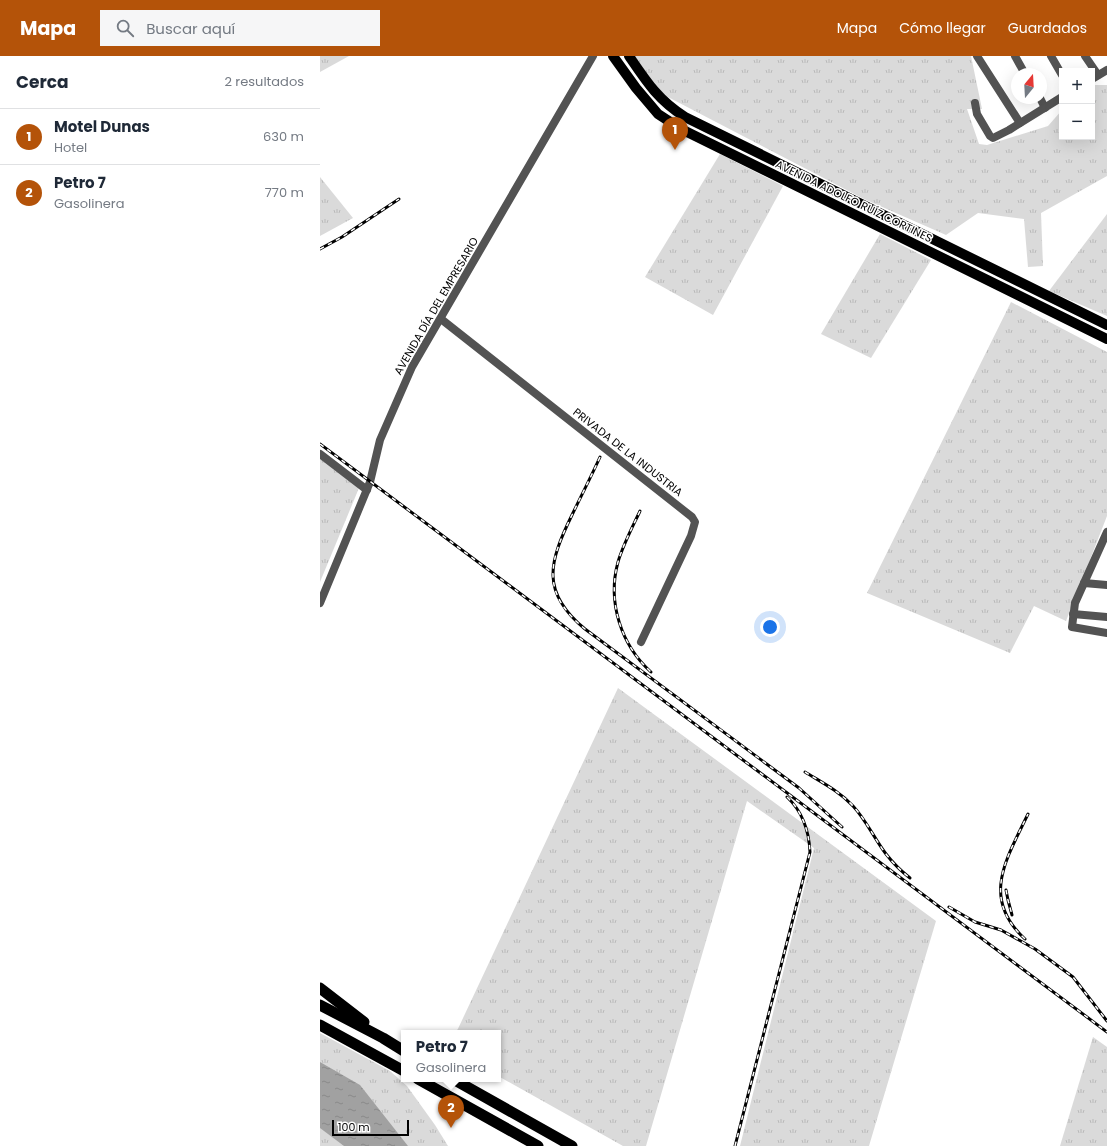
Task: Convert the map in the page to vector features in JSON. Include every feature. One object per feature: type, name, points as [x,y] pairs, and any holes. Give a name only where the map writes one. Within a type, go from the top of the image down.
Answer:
[{"type":"highway","points":[[320,988],[372,1028],[382,1038]]},
{"type":"highway","points":[[320,1005],[401,1049]]},
{"type":"highway","points":[[320,1025],[401,1069]]},
{"type":"highway","points":[[320,1032],[333,1039],[349,1041]]},
{"type":"highway","points":[[423,1082],[538,1146]]},
{"type":"highway","points":[[458,1082],[572,1146]]},
{"type":"main road","name":"AVENIDA ADOLFO RUÍZ CORTINES","points":[[613,56],[636,88],[658,114],[681,129],[1107,339]]},
{"type":"main road","name":"AVENIDA ADOLFO RUÍZ CORTINES","points":[[629,56],[658,96],[685,117],[1107,325]]},
{"type":"street","name":"AVENIDA DÍA DEL EMPRESARIO","points":[[320,603],[370,482],[380,440],[412,367],[593,56]]},
{"type":"street","points":[[977,56],[1020,123]]},
{"type":"street","points":[[1015,56],[1022,68]]},
{"type":"street","points":[[1051,56],[1059,70]]},
{"type":"street","points":[[1086,56],[1091,68]]},
{"type":"street","points":[[1095,77],[1107,70]]},
{"type":"street","points":[[975,103],[977,114],[992,138],[995,138],[1059,99]]},
{"type":"street","points":[[1043,104],[1045,108]]},
{"type":"street","name":"PRIVADA DE LA INDUSTRIA","points":[[441,319],[692,516],[695,522],[691,536],[641,642]]},
{"type":"street","points":[[320,454],[367,490]]},
{"type":"street","points":[[1107,532],[1103,551],[1084,583],[1075,602],[1072,627],[1107,633]]},
{"type":"street","points":[[1084,583],[1107,585]]},
{"type":"street","points":[[1073,614],[1107,617]]},
{"type":"green space","points":[[320,56],[349,56],[320,72]]},
{"type":"green space","points":[[635,56],[971,56],[982,109],[967,109],[979,144],[987,145],[1048,126],[1059,113],[1059,140],[1095,140],[1095,85],[1107,85],[1107,176],[1041,213],[1043,266],[1028,267],[1024,219],[978,213],[946,235],[864,199],[666,96],[652,82]]},
{"type":"green space","points":[[720,154],[783,186],[713,315],[645,277]]},
{"type":"green space","points":[[320,177],[353,218],[320,236]]},
{"type":"green space","points":[[1107,214],[1107,316],[1049,291]]},
{"type":"green space","points":[[880,234],[931,260],[871,358],[821,334]]},
{"type":"green space","points":[[1011,302],[1107,352],[1107,516],[1066,621],[1034,606],[1010,653],[867,593]]},
{"type":"green space","points":[[320,458],[359,488],[320,582]]},
{"type":"green space","points":[[618,688],[936,921],[869,1146],[740,1146],[814,848],[747,801],[646,1146],[623,1146],[501,1078],[501,1030],[457,1030]]},
{"type":"green space","points":[[320,1033],[390,1071],[407,1086],[448,1146],[320,1146]]},
{"type":"green space","points":[[1093,1037],[1107,1047],[1107,1146],[1060,1146]]},
{"type":"water","points":[[320,1062],[360,1085],[408,1146],[344,1146],[320,1128]]},
{"type":"railway","points":[[320,249],[342,237],[399,199]]},
{"type":"railway","points":[[320,444],[1107,1032]]},
{"type":"railway","points":[[600,457],[558,547],[554,562],[553,576],[555,589],[561,602],[585,629],[799,788],[842,827]]},
{"type":"railway","points":[[640,511],[618,562],[614,592],[619,622],[624,636],[632,649],[651,672]]},
{"type":"railway","points":[[805,772],[836,791],[853,806],[886,854],[897,867],[910,878]]},
{"type":"railway","points":[[735,1146],[810,852],[804,822],[797,809],[787,797]]},
{"type":"railway","points":[[1025,939],[1011,924],[1004,908],[1001,893],[1002,878],[1006,862],[1012,846],[1028,814]]},
{"type":"railway","points":[[1006,890],[1012,915]]},
{"type":"railway","points":[[949,907],[975,922],[1001,930],[1035,949],[1073,977],[1107,1021]]},
{"type":"place","name":"Motel Dunas","points":[[675,150]]},
{"type":"place","name":"Petro 7","points":[[451,1128]]}]
